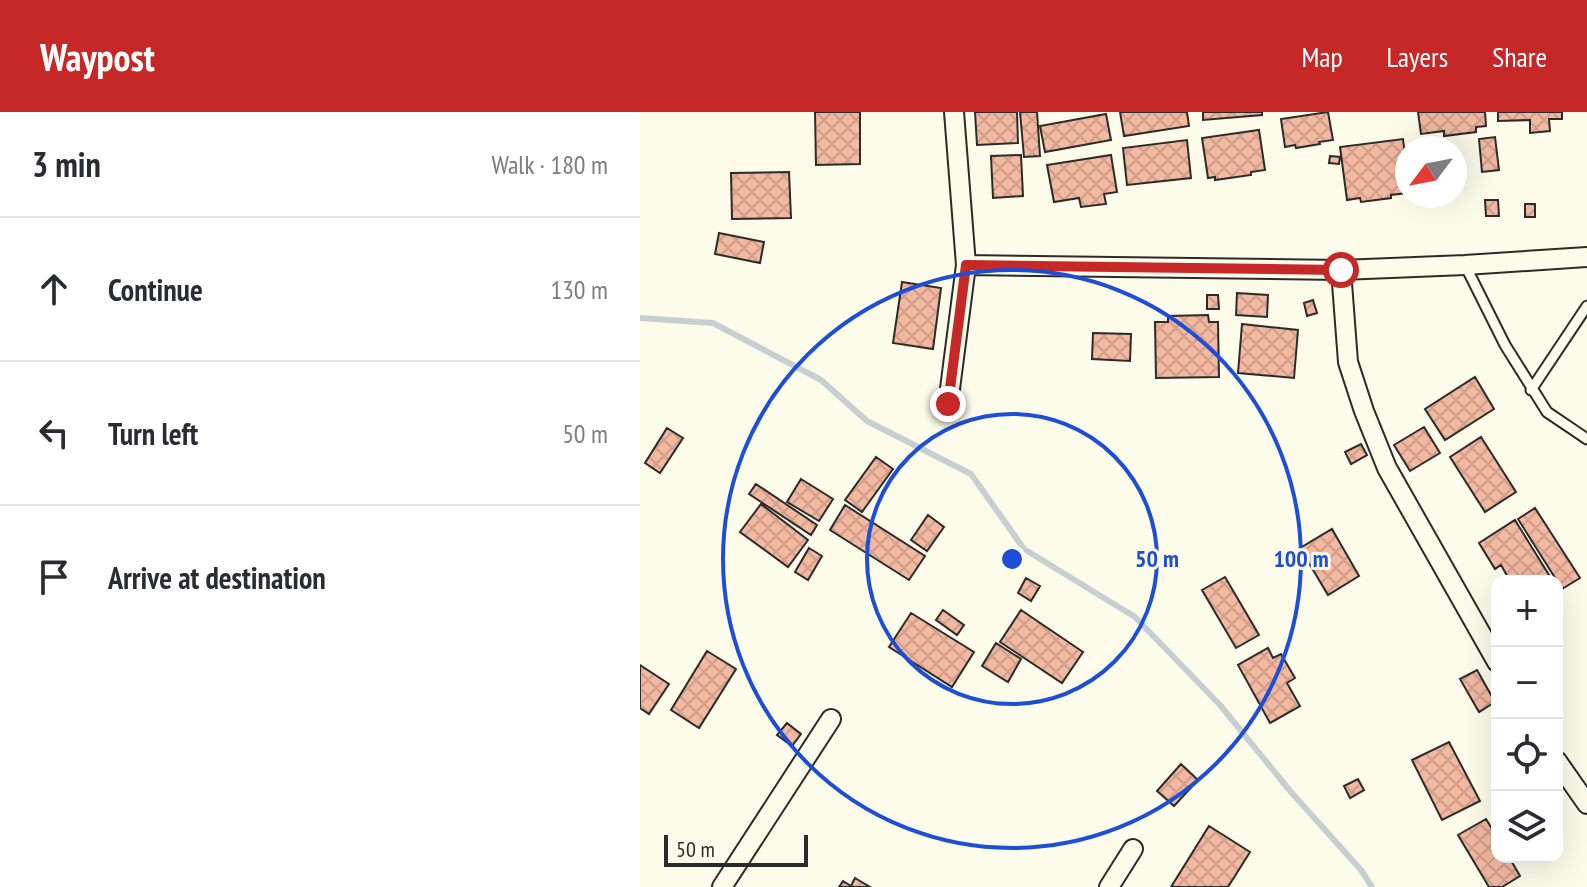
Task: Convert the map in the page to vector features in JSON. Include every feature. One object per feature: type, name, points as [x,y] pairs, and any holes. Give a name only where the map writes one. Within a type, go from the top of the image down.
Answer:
[{"type":"street","points":[[948,404],[966,265],[954,112]]},
{"type":"street","points":[[966,265],[1341,270],[1587,257]]},
{"type":"street","points":[[1341,270],[1348,362],[1364,411],[1387,468],[1491,651]]},
{"type":"street","points":[[722,887],[831,719]]},
{"type":"street","points":[[1563,770],[1587,804]]},
{"type":"street","points":[[1109,887],[1133,849]]},
{"type":"lane","points":[[1465,265],[1531,390],[1547,412],[1587,439]]},
{"type":"lane","points":[[1531,390],[1587,306]]},
{"type":"building","points":[[815,112],[860,112],[860,164],[816,165]]},
{"type":"building","points":[[975,112],[1017,112],[1018,143],[977,145]]},
{"type":"building","points":[[1020,112],[1037,112],[1040,156],[1024,157]]},
{"type":"building","points":[[1120,112],[1187,112],[1189,126],[1124,136]]},
{"type":"building","points":[[1203,112],[1262,112],[1262,115],[1203,120]]},
{"type":"building","points":[[1328,112],[1333,140],[1296,148],[1295,145],[1285,147],[1281,119]]},
{"type":"building","points":[[1418,112],[1485,112],[1486,126],[1476,127],[1476,132],[1444,136],[1444,131],[1421,134]]},
{"type":"building","points":[[1498,112],[1562,112],[1562,119],[1549,119],[1550,131],[1530,133],[1530,120],[1498,121]]},
{"type":"building","points":[[1106,114],[1111,140],[1045,152],[1040,126]]},
{"type":"building","points":[[1259,130],[1265,170],[1251,172],[1251,175],[1215,180],[1215,177],[1208,178],[1202,138]]},
{"type":"building","points":[[1495,137],[1499,170],[1482,172],[1479,139]]},
{"type":"building","points":[[1187,140],[1191,178],[1127,185],[1123,148]]},
{"type":"building","points":[[1395,140],[1395,194],[1391,198],[1361,202],[1360,198],[1347,200],[1340,147]]},
{"type":"building","points":[[1021,155],[1023,196],[993,198],[991,156]]},
{"type":"building","points":[[1111,155],[1117,192],[1104,194],[1106,204],[1081,207],[1079,198],[1054,202],[1047,165]]},
{"type":"building","points":[[1330,156],[1340,157],[1339,164],[1329,163]]},
{"type":"building","points":[[789,172],[791,218],[732,219],[731,173]]},
{"type":"building","points":[[1485,200],[1498,200],[1499,216],[1486,216]]},
{"type":"building","points":[[1525,204],[1535,204],[1535,217],[1525,217]]},
{"type":"building","points":[[719,233],[764,242],[760,263],[715,254]]},
{"type":"building","points":[[902,282],[941,288],[933,349],[893,343]]},
{"type":"building","points":[[1237,293],[1268,295],[1267,317],[1236,315]]},
{"type":"building","points":[[1207,295],[1218,295],[1219,309],[1207,309]]},
{"type":"building","points":[[1313,300],[1317,313],[1307,316],[1304,303]]},
{"type":"building","points":[[1208,315],[1209,322],[1218,322],[1219,377],[1156,378],[1155,322],[1168,322],[1168,316]]},
{"type":"building","points":[[1242,324],[1298,330],[1294,378],[1238,373]]},
{"type":"building","points":[[1093,333],[1131,334],[1130,361],[1092,359]]},
{"type":"building","points":[[1475,377],[1494,409],[1445,440],[1425,409]]},
{"type":"building","points":[[1424,427],[1440,453],[1410,471],[1394,445]]},
{"type":"building","points":[[667,428],[683,438],[660,473],[645,463]]},
{"type":"building","points":[[1481,437],[1516,492],[1485,512],[1450,457]]},
{"type":"building","points":[[1361,444],[1367,455],[1351,464],[1345,452]]},
{"type":"building","points":[[876,457],[893,469],[862,512],[845,500]]},
{"type":"building","points":[[801,479],[833,499],[819,521],[787,502]]},
{"type":"building","points":[[756,484],[817,525],[811,535],[749,494]]},
{"type":"building","points":[[761,504],[808,540],[788,567],[740,532]]},
{"type":"building","points":[[845,505],[925,556],[909,580],[830,530]]},
{"type":"building","points":[[1535,508],[1580,578],[1563,588],[1563,575],[1553,575],[1518,519]]},
{"type":"building","points":[[928,515],[944,527],[927,551],[911,540]]},
{"type":"building","points":[[1515,520],[1549,575],[1507,575],[1501,565],[1495,569],[1479,543]]},
{"type":"building","points":[[1332,529],[1359,576],[1328,595],[1300,548]]},
{"type":"building","points":[[809,548],[822,556],[808,580],[795,572]]},
{"type":"building","points":[[1225,577],[1259,635],[1236,648],[1202,590]]},
{"type":"building","points":[[1026,578],[1040,586],[1031,601],[1018,593]]},
{"type":"building","points":[[943,610],[964,625],[957,635],[936,620]]},
{"type":"building","points":[[1021,610],[1083,652],[1062,683],[1000,642]]},
{"type":"building","points":[[911,613],[974,652],[952,687],[889,647]]},
{"type":"building","points":[[996,643],[1021,659],[1008,682],[982,666]]},
{"type":"building","points":[[1268,648],[1273,658],[1281,654],[1295,678],[1287,683],[1300,706],[1270,723],[1238,665]]},
{"type":"building","points":[[707,651],[736,669],[699,728],[671,710]]},
{"type":"building","points":[[640,665],[669,684],[649,714],[640,708]]},
{"type":"building","points":[[1477,670],[1491,695],[1491,704],[1479,712],[1460,679]]},
{"type":"building","points":[[787,723],[801,734],[792,746],[777,735]]},
{"type":"building","points":[[1449,742],[1480,801],[1442,820],[1412,760]]},
{"type":"building","points":[[1181,764],[1198,780],[1174,806],[1157,791]]},
{"type":"building","points":[[1358,779],[1364,790],[1350,798],[1344,786]]},
{"type":"building","points":[[1486,819],[1491,827],[1491,863],[1512,863],[1520,876],[1502,887],[1489,887],[1458,835]]},
{"type":"building","points":[[1209,826],[1250,852],[1228,887],[1171,887]]},
{"type":"building","points":[[855,878],[870,887],[839,887],[843,881],[851,886]]},
{"type":"waterway","points":[[640,318],[713,323],[821,380],[867,421],[971,474],[1024,549],[1135,617],[1220,705],[1291,792],[1361,870],[1372,887]]},
{"type":"route","points":[[948,404],[966,265],[1341,270]]}]
